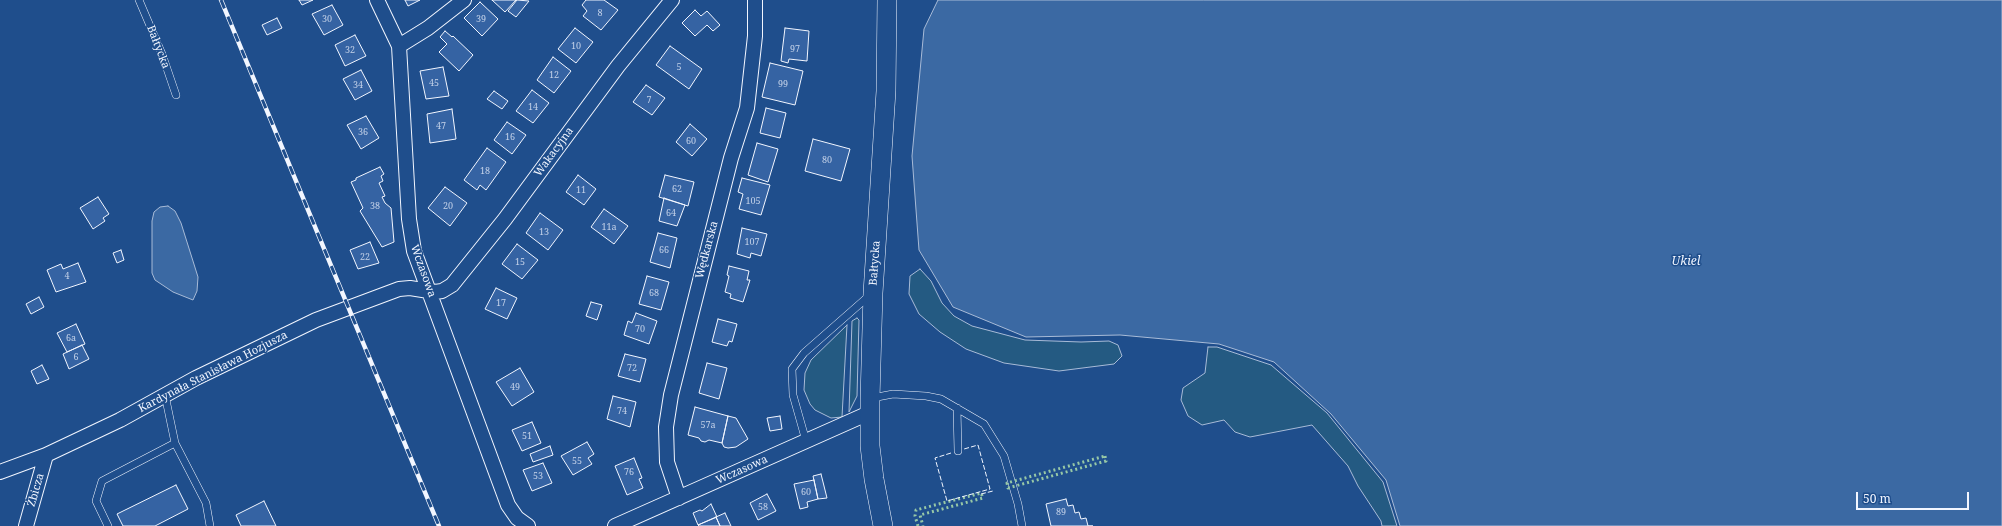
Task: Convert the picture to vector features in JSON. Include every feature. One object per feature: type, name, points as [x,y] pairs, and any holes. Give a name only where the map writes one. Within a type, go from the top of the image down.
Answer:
[{"type":"main road","name":"Bałtycka","points":[[883,526],[874,479],[870,406],[873,293],[886,91],[887,0]]},
{"type":"street","name":"Wczasowa","points":[[377,0],[399,46],[410,229],[414,251],[508,505],[517,518],[528,526]]},
{"type":"street","points":[[399,46],[428,28],[464,0]]},
{"type":"street","name":"Wakacyjna","points":[[430,292],[442,291],[458,280],[618,66],[672,0]]},
{"type":"street","name":"Wędkarska","points":[[679,498],[667,462],[666,427],[671,395],[714,224],[747,108],[756,36],[755,0]]},
{"type":"street","name":"Kardynała Stanisława Hozjusza","points":[[0,472],[46,455],[120,420],[165,395],[282,335],[332,314],[399,289],[410,288],[430,292]]},
{"type":"street","name":"Wczasowa","points":[[615,526],[806,441],[870,406]]},
{"type":"street","name":"Żbicza","points":[[26,526],[46,455]]},
{"type":"lane","name":"Bałtycka","points":[[140,0],[162,54],[176,95]]},
{"type":"lane","points":[[806,441],[792,395],[792,369],[804,353],[873,293]]},
{"type":"lane","points":[[870,406],[893,394],[926,396],[941,399],[984,424],[1004,456],[1018,504],[1022,526]]},
{"type":"lane","points":[[165,395],[176,443],[206,503],[206,525]]},
{"type":"lane","points":[[957,408],[958,451]]},
{"type":"lane","points":[[108,526],[96,501],[102,481],[176,443]]},
{"type":"shaded area","points":[[920,269],[931,281],[942,303],[954,316],[972,326],[1025,340],[1081,342],[1109,341],[1118,345],[1122,356],[1114,364],[1059,371],[1004,363],[966,349],[940,332],[919,314],[909,294],[910,276]]},
{"type":"shaded area","points":[[857,318],[859,320],[857,396],[849,412],[852,321]]},
{"type":"shaded area","points":[[847,325],[842,417],[831,418],[815,410],[810,404],[804,390],[805,373],[811,360]]},
{"type":"shaded area","points":[[1208,347],[1217,347],[1271,365],[1327,413],[1383,482],[1397,526],[1382,526],[1381,521],[1358,486],[1348,466],[1312,425],[1250,437],[1235,432],[1224,420],[1202,425],[1188,416],[1181,400],[1183,388],[1205,373]]},
{"type":"water","name":"Ukiel","points":[[938,0],[2002,0],[2002,526],[1400,526],[1386,480],[1331,414],[1274,362],[1219,344],[1120,335],[1026,337],[953,307],[919,250],[912,156],[924,29]]},
{"type":"water","points":[[168,206],[175,211],[181,223],[198,277],[197,291],[193,300],[173,292],[155,280],[152,273],[152,221],[154,212],[160,207]]},
{"type":"building","points":[[299,0],[313,0],[302,5]]},
{"type":"building","points":[[405,0],[420,0],[408,6]]},
{"type":"building","points":[[492,0],[516,0],[505,12]]},
{"type":"building","points":[[517,0],[529,1],[516,17],[508,11]]},
{"type":"building","points":[[586,0],[604,0],[618,10],[601,30],[583,16],[587,11],[582,5]]},
{"type":"building","points":[[480,2],[498,19],[482,36],[464,18]]},
{"type":"building","points":[[332,5],[343,25],[324,35],[312,14]]},
{"type":"building","points":[[695,10],[701,16],[707,11],[720,25],[713,31],[707,25],[695,36],[682,23]]},
{"type":"building","points":[[277,18],[282,28],[267,35],[262,25]]},
{"type":"building","points":[[575,28],[593,42],[576,63],[558,49]]},
{"type":"building","points":[[785,28],[809,31],[807,61],[789,59],[788,63],[781,61]]},
{"type":"building","points":[[445,31],[452,37],[453,36],[473,55],[459,71],[439,52],[447,44],[440,37]]},
{"type":"building","points":[[355,35],[366,56],[345,66],[335,45]]},
{"type":"building","points":[[670,46],[702,69],[689,89],[656,65]]},
{"type":"building","points":[[553,57],[571,71],[554,93],[537,80]]},
{"type":"building","points":[[770,63],[803,71],[795,105],[762,97]]},
{"type":"building","points":[[443,67],[449,96],[426,99],[420,71]]},
{"type":"building","points":[[361,70],[372,91],[355,100],[343,79]]},
{"type":"building","points":[[646,85],[665,98],[652,115],[633,102]]},
{"type":"building","points":[[532,90],[549,103],[533,123],[516,111]]},
{"type":"building","points":[[494,91],[508,101],[502,109],[487,99]]},
{"type":"building","points":[[766,108],[786,113],[780,138],[760,133]]},
{"type":"building","points":[[452,109],[456,139],[430,143],[427,114]]},
{"type":"building","points":[[366,116],[379,138],[361,149],[347,125]]},
{"type":"building","points":[[507,122],[526,135],[512,154],[494,140]]},
{"type":"building","points":[[690,124],[707,139],[692,156],[676,142]]},
{"type":"building","points":[[813,139],[850,149],[841,181],[805,171]]},
{"type":"building","points":[[757,143],[778,149],[768,182],[748,175]]},
{"type":"building","points":[[487,148],[506,162],[486,190],[480,185],[477,190],[464,180]]},
{"type":"building","points":[[380,167],[384,174],[381,176],[383,181],[379,183],[385,196],[382,197],[385,203],[391,208],[394,242],[382,247],[360,211],[363,208],[351,182],[356,180],[356,178]]},
{"type":"building","points":[[578,175],[596,189],[584,205],[566,192]]},
{"type":"building","points":[[665,175],[694,182],[688,206],[659,197]]},
{"type":"building","points":[[742,178],[770,185],[761,215],[739,209],[743,194],[738,192]]},
{"type":"building","points":[[445,187],[467,203],[450,226],[428,208]]},
{"type":"building","points":[[98,197],[109,214],[103,218],[105,221],[93,229],[80,208]]},
{"type":"building","points":[[664,198],[685,205],[677,226],[659,221]]},
{"type":"building","points":[[604,209],[628,226],[614,244],[591,227]]},
{"type":"building","points":[[540,213],[563,230],[548,250],[526,233]]},
{"type":"building","points":[[742,228],[767,234],[761,256],[751,253],[750,258],[737,254]]},
{"type":"building","points":[[658,233],[677,238],[670,268],[650,262]]},
{"type":"building","points":[[370,242],[379,263],[358,269],[350,250]]},
{"type":"building","points":[[517,244],[538,260],[522,279],[502,264]]},
{"type":"building","points":[[121,250],[124,260],[117,263],[113,253]]},
{"type":"building","points":[[78,263],[86,282],[56,292],[47,270],[61,264],[63,269]]},
{"type":"building","points":[[729,266],[749,271],[747,280],[750,280],[743,302],[730,298],[731,294],[725,292],[729,276],[727,275]]},
{"type":"building","points":[[647,276],[669,282],[661,310],[639,304]]},
{"type":"building","points":[[496,288],[517,298],[507,319],[485,309]]},
{"type":"building","points":[[39,297],[44,307],[31,314],[26,304]]},
{"type":"building","points":[[591,302],[602,305],[597,320],[586,316]]},
{"type":"building","points":[[636,313],[657,321],[649,344],[624,335],[628,321],[632,323]]},
{"type":"building","points":[[718,319],[737,324],[732,342],[729,341],[727,346],[712,342]]},
{"type":"building","points":[[76,324],[85,344],[67,352],[57,333]]},
{"type":"building","points":[[82,345],[89,359],[69,369],[63,354]]},
{"type":"building","points":[[625,354],[646,359],[640,382],[618,376]]},
{"type":"building","points":[[707,363],[727,368],[719,399],[699,393]]},
{"type":"building","points":[[42,365],[49,379],[37,384],[31,371]]},
{"type":"building","points":[[520,368],[534,392],[512,406],[496,382]]},
{"type":"building","points":[[613,396],[636,402],[630,427],[607,419]]},
{"type":"building","points":[[695,407],[728,416],[722,443],[709,440],[705,442],[701,441],[699,438],[688,435]]},
{"type":"building","points":[[728,416],[736,418],[748,439],[736,447],[724,447],[722,443]]},
{"type":"building","points":[[780,416],[782,429],[770,431],[767,418]]},
{"type":"building","points":[[532,422],[541,443],[522,451],[512,430]]},
{"type":"building","points":[[587,442],[594,454],[588,458],[592,464],[573,475],[561,456]]},
{"type":"building","points":[[550,446],[553,455],[533,462],[530,454]]},
{"type":"building","points":[[634,458],[642,478],[639,479],[643,488],[627,495],[615,466]]},
{"type":"building","points":[[543,463],[552,483],[532,491],[523,470]]},
{"type":"building","points":[[821,474],[827,498],[818,499],[813,476]]},
{"type":"building","points":[[814,480],[818,499],[807,502],[808,507],[800,509],[794,484]]},
{"type":"building","points":[[176,485],[188,509],[155,526],[123,526],[117,514]]},
{"type":"building","points":[[767,494],[776,511],[758,520],[750,503]]},
{"type":"building","points":[[1066,499],[1068,506],[1073,505],[1075,513],[1079,512],[1081,519],[1086,518],[1088,526],[1051,526],[1046,504]]},
{"type":"building","points":[[264,501],[276,526],[241,526],[236,515]]},
{"type":"building","points":[[711,504],[717,517],[698,525],[693,513],[700,510],[702,511]]},
{"type":"building","points":[[725,513],[731,526],[720,526],[716,517]]},
{"type":"building","points":[[716,517],[720,526],[698,525]]},
{"type":"railway","points":[[221,0],[439,526]]},
{"type":"hedge","points":[[1105,456],[1106,461],[1008,488],[1007,483],[1105,456]]},
{"type":"hedge","points":[[918,526],[915,516],[916,510],[981,493],[983,498],[920,515],[923,526]]},
{"type":"fence","points":[[951,453],[935,458],[947,501],[990,489],[978,445],[964,449]]},
{"type":"fence","points":[[981,494],[993,491]]}]
